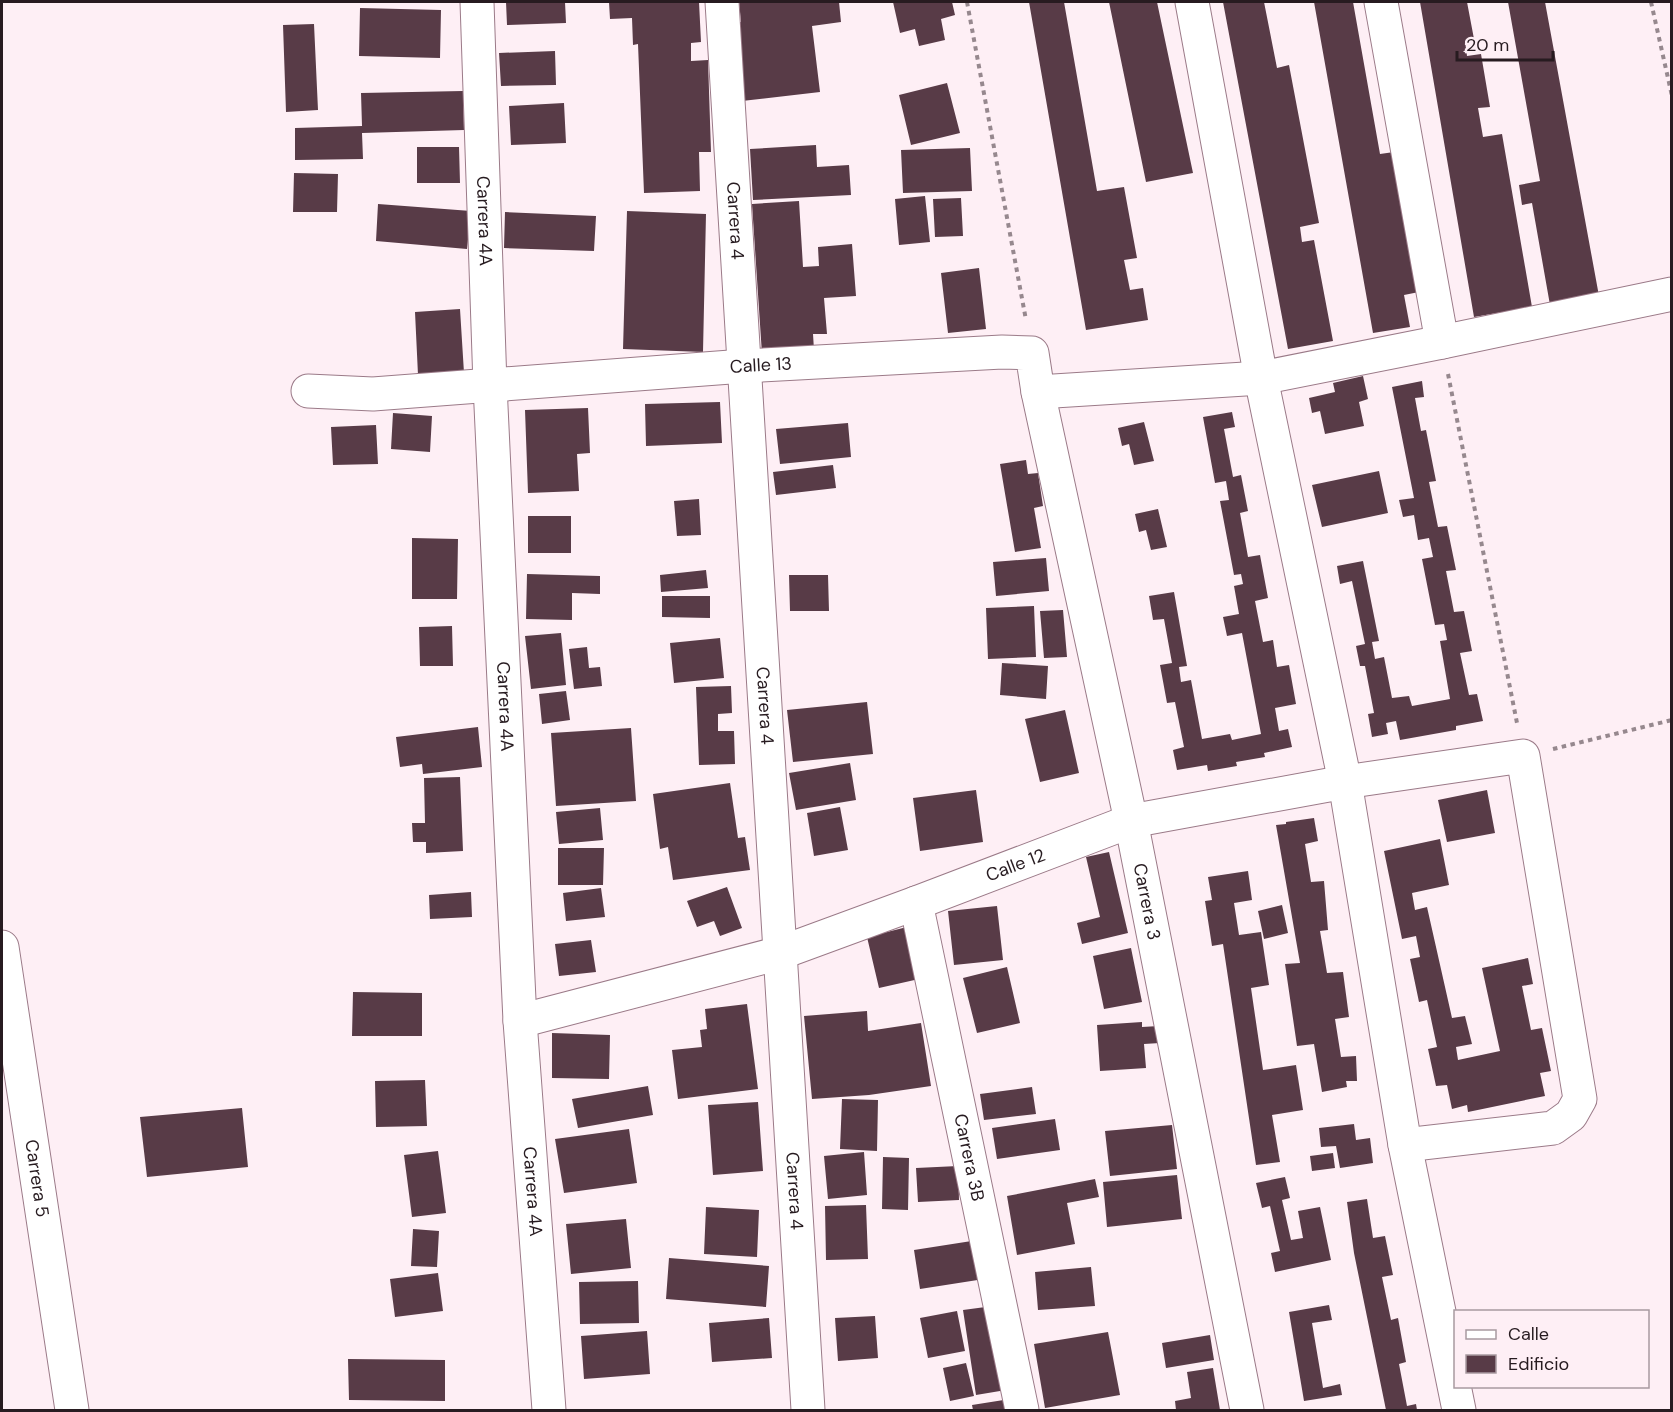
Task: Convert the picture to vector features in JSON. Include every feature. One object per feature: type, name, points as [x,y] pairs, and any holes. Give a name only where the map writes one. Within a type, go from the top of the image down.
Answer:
[{"type":"street","name":"Carrera 4A","points":[[477,2],[490,385],[520,1021],[549,1410]]},
{"type":"street","name":"Carrera 4","points":[[722,2],[808,1410]]},
{"type":"street","points":[[1192,2],[1261,378],[1345,782],[1406,1145],[1454,1385]]},
{"type":"street","points":[[1381,2],[1442,342]]},
{"type":"street","points":[[1038,392],[1261,378],[1671,294]]},
{"type":"street","name":"Calle 13","points":[[308,391],[373,394],[744,366],[1002,352],[1032,353]]},
{"type":"street","name":"Carrera 3","points":[[1032,353],[1038,392],[1131,820],[1247,1410]]},
{"type":"street","points":[[1406,1145],[1553,1128],[1571,1115],[1580,1099],[1523,756]]},
{"type":"street","name":"Calle 12","points":[[520,1021],[780,952],[916,903],[1131,820],[1345,782],[1523,756]]},
{"type":"street","name":"Carrera 3B","points":[[916,903],[1022,1410]]},
{"type":"street","name":"Carrera 5","points":[[2,947],[72,1410]]},
{"type":"street","points":[[1455,1388],[1459,1410]]},
{"type":"path","points":[[967,2],[1032,353]]},
{"type":"path","points":[[1651,2],[1671,96]]},
{"type":"path","points":[[1442,342],[1523,756],[1671,720]]},
{"type":"building","points":[[506,2],[565,2],[566,23],[507,25]]},
{"type":"building","points":[[609,2],[699,2],[701,42],[691,43],[691,61],[708,60],[711,152],[699,152],[700,191],[644,193],[638,44],[633,45],[632,18],[610,19]]},
{"type":"building","points":[[739,2],[839,2],[841,22],[812,26],[820,92],[742,101],[732,23],[741,22]]},
{"type":"building","points":[[893,2],[952,2],[955,15],[941,19],[945,40],[919,46],[915,29],[900,33]]},
{"type":"building","points":[[1029,2],[1064,2],[1097,191],[1124,187],[1137,258],[1124,260],[1130,290],[1143,288],[1148,320],[1086,330]]},
{"type":"building","points":[[1109,2],[1157,2],[1193,173],[1146,182]]},
{"type":"building","points":[[1223,2],[1264,2],[1277,68],[1289,65],[1319,223],[1300,227],[1302,242],[1314,240],[1333,341],[1288,349]]},
{"type":"building","points":[[1314,2],[1353,2],[1380,154],[1394,152],[1419,292],[1404,295],[1410,327],[1373,333]]},
{"type":"building","points":[[1420,2],[1467,2],[1474,39],[1465,41],[1467,56],[1481,54],[1490,107],[1478,108],[1483,137],[1502,134],[1532,307],[1474,317]]},
{"type":"building","points":[[1508,2],[1545,2],[1599,296],[1550,305],[1532,203],[1522,205],[1519,185],[1540,181]]},
{"type":"building","points":[[360,8],[441,10],[440,58],[359,56]]},
{"type":"building","points":[[314,24],[318,110],[286,112],[283,25]]},
{"type":"building","points":[[555,51],[556,85],[501,86],[499,53]]},
{"type":"building","points":[[947,83],[960,133],[911,145],[899,95]]},
{"type":"building","points":[[463,91],[464,130],[362,133],[363,159],[295,160],[295,128],[362,126],[361,93]]},
{"type":"building","points":[[564,103],[566,143],[511,145],[509,106]]},
{"type":"building","points":[[816,145],[817,167],[849,165],[851,195],[753,200],[750,149]]},
{"type":"building","points":[[417,147],[459,147],[460,183],[417,183]]},
{"type":"building","points":[[970,148],[972,191],[903,193],[901,150]]},
{"type":"building","points":[[294,173],[338,174],[337,212],[293,212]]},
{"type":"building","points":[[925,196],[930,242],[899,245],[895,199]]},
{"type":"building","points":[[961,198],[963,236],[935,237],[933,199]]},
{"type":"building","points":[[799,201],[803,267],[819,266],[818,247],[852,244],[856,296],[824,298],[827,334],[813,334],[814,350],[762,354],[752,204]]},
{"type":"building","points":[[378,204],[471,211],[467,249],[376,241]]},
{"type":"building","points":[[627,211],[706,214],[703,352],[623,349]]},
{"type":"building","points":[[505,212],[596,216],[594,251],[504,248]]},
{"type":"building","points":[[979,268],[986,329],[948,333],[941,273]]},
{"type":"building","points":[[460,309],[464,373],[418,375],[415,312]]},
{"type":"building","points":[[1363,376],[1368,399],[1359,402],[1364,426],[1325,434],[1320,411],[1312,413],[1309,398],[1335,392],[1333,383]]},
{"type":"building","points":[[1422,381],[1424,397],[1415,398],[1421,431],[1426,430],[1436,481],[1429,482],[1438,527],[1447,526],[1456,570],[1446,571],[1454,612],[1464,611],[1472,651],[1460,653],[1469,695],[1477,694],[1483,721],[1456,726],[1456,730],[1400,740],[1396,721],[1386,723],[1388,734],[1372,737],[1368,714],[1374,713],[1365,666],[1360,666],[1356,646],[1365,644],[1352,581],[1340,584],[1337,566],[1363,561],[1379,641],[1372,642],[1375,659],[1384,657],[1392,698],[1409,696],[1412,706],[1450,699],[1440,641],[1447,640],[1444,624],[1435,625],[1422,559],[1433,557],[1429,538],[1418,540],[1414,515],[1403,517],[1399,500],[1414,498],[1392,387]]},
{"type":"building","points":[[720,402],[722,443],[646,446],[645,404]]},
{"type":"building","points":[[588,408],[590,453],[577,454],[579,491],[528,493],[525,410]]},
{"type":"building","points":[[1232,412],[1235,427],[1224,429],[1233,477],[1241,475],[1248,511],[1240,513],[1248,557],[1260,555],[1268,598],[1255,601],[1263,642],[1273,640],[1277,667],[1289,665],[1296,704],[1275,708],[1279,731],[1288,729],[1292,747],[1264,753],[1265,757],[1236,762],[1237,766],[1208,771],[1207,765],[1177,770],[1173,750],[1184,747],[1175,702],[1167,703],[1160,665],[1172,663],[1164,619],[1153,620],[1149,596],[1174,592],[1187,666],[1179,667],[1181,682],[1191,680],[1202,739],[1230,734],[1232,740],[1261,734],[1242,633],[1227,636],[1223,617],[1239,614],[1234,586],[1243,584],[1241,574],[1234,575],[1220,501],[1229,500],[1226,481],[1215,483],[1203,417]]},
{"type":"building","points":[[393,413],[432,416],[430,452],[391,449]]},
{"type":"building","points":[[1144,422],[1154,461],[1134,465],[1129,444],[1122,446],[1118,428]]},
{"type":"building","points":[[848,423],[851,457],[780,464],[776,429]]},
{"type":"building","points":[[376,425],[378,464],[333,465],[331,427]]},
{"type":"building","points":[[1026,460],[1028,474],[1038,473],[1043,506],[1034,508],[1041,548],[1015,552],[1000,464]]},
{"type":"building","points":[[833,465],[836,488],[776,495],[773,472]]},
{"type":"building","points":[[1379,471],[1388,513],[1322,527],[1312,485]]},
{"type":"building","points":[[699,499],[701,535],[677,536],[674,501]]},
{"type":"building","points":[[1158,509],[1167,547],[1151,550],[1146,530],[1139,532],[1135,514]]},
{"type":"building","points":[[528,516],[571,516],[571,553],[528,553]]},
{"type":"building","points":[[412,538],[458,539],[457,599],[412,599]]},
{"type":"building","points":[[1046,558],[1049,591],[996,596],[993,562]]},
{"type":"building","points":[[706,570],[708,588],[661,592],[660,575]]},
{"type":"building","points":[[527,574],[600,576],[600,594],[572,593],[572,620],[526,619]]},
{"type":"building","points":[[789,575],[828,575],[829,611],[790,611]]},
{"type":"building","points":[[662,596],[710,596],[710,618],[662,617]]},
{"type":"building","points":[[1034,606],[1036,657],[988,659],[986,608]]},
{"type":"building","points":[[1063,610],[1067,657],[1044,658],[1040,611]]},
{"type":"building","points":[[452,626],[453,666],[420,666],[419,627]]},
{"type":"building","points":[[561,633],[566,685],[531,689],[525,636]]},
{"type":"building","points":[[720,638],[724,678],[674,683],[670,643]]},
{"type":"building","points":[[587,647],[589,668],[600,667],[602,686],[574,689],[569,649]]},
{"type":"building","points":[[1002,663],[1048,666],[1046,699],[1000,695]]},
{"type":"building","points":[[731,686],[732,713],[718,714],[718,731],[734,731],[735,764],[699,765],[696,687]]},
{"type":"building","points":[[566,691],[570,720],[542,724],[539,694]]},
{"type":"building","points":[[867,702],[873,754],[793,762],[787,710]]},
{"type":"building","points":[[1065,710],[1079,773],[1040,782],[1025,719]]},
{"type":"building","points":[[478,727],[482,767],[423,774],[422,764],[400,767],[396,737]]},
{"type":"building","points":[[631,728],[636,801],[556,806],[551,733]]},
{"type":"building","points":[[850,763],[856,800],[796,810],[789,773]]},
{"type":"building","points":[[460,777],[463,851],[426,853],[426,842],[413,842],[412,823],[425,823],[424,778]]},
{"type":"building","points":[[730,783],[738,838],[745,837],[750,870],[673,880],[668,847],[660,849],[653,794]]},
{"type":"building","points":[[976,790],[983,842],[920,851],[913,798]]},
{"type":"building","points":[[1487,790],[1495,833],[1447,842],[1438,800]]},
{"type":"building","points":[[840,807],[848,850],[814,856],[807,813]]},
{"type":"building","points":[[600,808],[603,840],[559,844],[556,812]]},
{"type":"building","points":[[1314,818],[1318,841],[1305,844],[1311,882],[1324,881],[1328,930],[1320,931],[1327,973],[1343,972],[1349,1017],[1335,1019],[1341,1057],[1356,1056],[1357,1081],[1346,1081],[1347,1087],[1322,1092],[1314,1044],[1297,1046],[1285,964],[1300,963],[1276,825]]},
{"type":"building","points":[[1440,839],[1449,885],[1412,893],[1415,910],[1427,907],[1452,1018],[1465,1016],[1472,1044],[1456,1047],[1458,1060],[1500,1051],[1482,968],[1528,958],[1533,984],[1522,986],[1531,1030],[1542,1028],[1551,1071],[1540,1073],[1545,1096],[1468,1112],[1467,1105],[1452,1109],[1447,1085],[1436,1086],[1428,1049],[1437,1047],[1427,1000],[1419,1002],[1410,959],[1420,957],[1416,936],[1402,939],[1384,851]]},
{"type":"building","points":[[558,848],[604,848],[603,885],[558,885]]},
{"type":"building","points":[[1109,852],[1128,933],[1082,944],[1077,923],[1100,917],[1086,857]]},
{"type":"building","points":[[1248,871],[1252,900],[1234,903],[1239,935],[1261,932],[1269,985],[1251,988],[1263,1070],[1296,1065],[1303,1110],[1272,1115],[1280,1162],[1256,1165],[1223,944],[1212,946],[1205,901],[1212,900],[1208,877]]},
{"type":"building","points":[[727,887],[742,928],[720,936],[714,921],[697,927],[687,901]]},
{"type":"building","points":[[601,888],[605,917],[566,921],[563,893]]},
{"type":"building","points":[[471,892],[472,917],[430,919],[429,895]]},
{"type":"building","points":[[1282,905],[1288,933],[1264,939],[1258,911]]},
{"type":"building","points":[[997,906],[1003,960],[954,965],[948,911]]},
{"type":"building","points":[[907,927],[919,979],[879,988],[867,937]]},
{"type":"building","points":[[591,940],[596,972],[559,976],[555,944]]},
{"type":"building","points":[[1131,948],[1142,1002],[1104,1009],[1093,956]]},
{"type":"building","points":[[1007,967],[1020,1023],[977,1033],[963,978]]},
{"type":"building","points":[[353,992],[422,993],[422,1036],[352,1036]]},
{"type":"building","points":[[747,1004],[758,1089],[678,1099],[672,1050],[702,1047],[700,1030],[707,1029],[705,1009]]},
{"type":"building","points":[[867,1011],[868,1031],[921,1023],[931,1086],[869,1095],[812,1099],[804,1016]]},
{"type":"building","points":[[1142,1022],[1142,1027],[1159,1026],[1160,1043],[1144,1044],[1146,1068],[1100,1071],[1097,1025]]},
{"type":"building","points":[[552,1033],[610,1035],[609,1079],[552,1078]]},
{"type":"building","points":[[425,1080],[427,1126],[376,1127],[375,1081]]},
{"type":"building","points":[[648,1086],[653,1115],[578,1128],[572,1099]]},
{"type":"building","points":[[1032,1087],[1036,1114],[984,1120],[980,1094]]},
{"type":"building","points":[[842,1099],[878,1100],[877,1151],[840,1149]]},
{"type":"building","points":[[758,1102],[763,1171],[713,1175],[708,1105]]},
{"type":"building","points":[[242,1108],[248,1167],[147,1177],[140,1117]]},
{"type":"building","points":[[1055,1119],[1060,1150],[997,1159],[992,1128]]},
{"type":"building","points":[[1354,1124],[1356,1140],[1370,1138],[1373,1163],[1340,1168],[1336,1146],[1321,1147],[1319,1128]]},
{"type":"building","points":[[1172,1125],[1177,1169],[1110,1176],[1105,1131]]},
{"type":"building","points":[[629,1129],[637,1183],[564,1193],[555,1139]]},
{"type":"building","points":[[438,1151],[446,1213],[412,1217],[404,1155]]},
{"type":"building","points":[[864,1152],[867,1195],[828,1199],[824,1156]]},
{"type":"building","points":[[1333,1153],[1335,1168],[1312,1171],[1310,1156]]},
{"type":"building","points":[[883,1157],[909,1158],[908,1210],[882,1209]]},
{"type":"building","points":[[958,1166],[959,1200],[918,1202],[916,1168]]},
{"type":"building","points":[[1177,1175],[1182,1219],[1107,1227],[1103,1182]]},
{"type":"building","points":[[1285,1177],[1290,1198],[1282,1200],[1291,1240],[1303,1238],[1298,1211],[1320,1207],[1331,1260],[1275,1272],[1271,1253],[1280,1251],[1270,1206],[1262,1208],[1256,1183]]},
{"type":"building","points":[[1095,1179],[1099,1197],[1067,1203],[1075,1244],[1017,1255],[1007,1196]]},
{"type":"building","points":[[1367,1199],[1373,1238],[1385,1236],[1393,1275],[1382,1277],[1391,1320],[1398,1318],[1406,1362],[1399,1364],[1407,1406],[1416,1404],[1417,1410],[1386,1410],[1354,1253],[1347,1202]]},
{"type":"building","points":[[866,1205],[868,1259],[826,1260],[825,1206]]},
{"type":"building","points":[[706,1207],[759,1210],[757,1257],[704,1254]]},
{"type":"building","points":[[626,1219],[631,1268],[571,1274],[566,1224]]},
{"type":"building","points":[[413,1229],[439,1231],[437,1267],[411,1266]]},
{"type":"building","points":[[978,1240],[984,1279],[920,1289],[914,1250]]},
{"type":"building","points":[[669,1258],[769,1266],[766,1307],[666,1299]]},
{"type":"building","points":[[1091,1267],[1095,1306],[1038,1310],[1035,1272]]},
{"type":"building","points":[[438,1273],[443,1311],[395,1317],[390,1279]]},
{"type":"building","points":[[638,1281],[639,1323],[580,1324],[579,1282]]},
{"type":"building","points":[[1329,1305],[1332,1320],[1312,1323],[1323,1388],[1340,1384],[1342,1395],[1304,1401],[1289,1312]]},
{"type":"building","points":[[993,1306],[1006,1390],[976,1395],[963,1310]]},
{"type":"building","points":[[957,1311],[965,1351],[928,1358],[920,1318]]},
{"type":"building","points":[[875,1316],[878,1358],[838,1361],[835,1318]]},
{"type":"building","points":[[769,1318],[772,1358],[712,1362],[709,1323]]},
{"type":"building","points":[[647,1331],[650,1374],[584,1379],[581,1336]]},
{"type":"building","points":[[1108,1332],[1120,1395],[1045,1408],[1034,1344]]},
{"type":"building","points":[[1210,1335],[1214,1360],[1166,1368],[1162,1343]]},
{"type":"building","points":[[348,1359],[445,1360],[445,1401],[349,1400]]},
{"type":"building","points":[[966,1363],[974,1396],[950,1401],[943,1368]]},
{"type":"building","points":[[1213,1368],[1220,1410],[1176,1410],[1175,1401],[1191,1398],[1187,1372]]},
{"type":"building","points":[[1010,1399],[1012,1410],[973,1410],[972,1405]]}]
